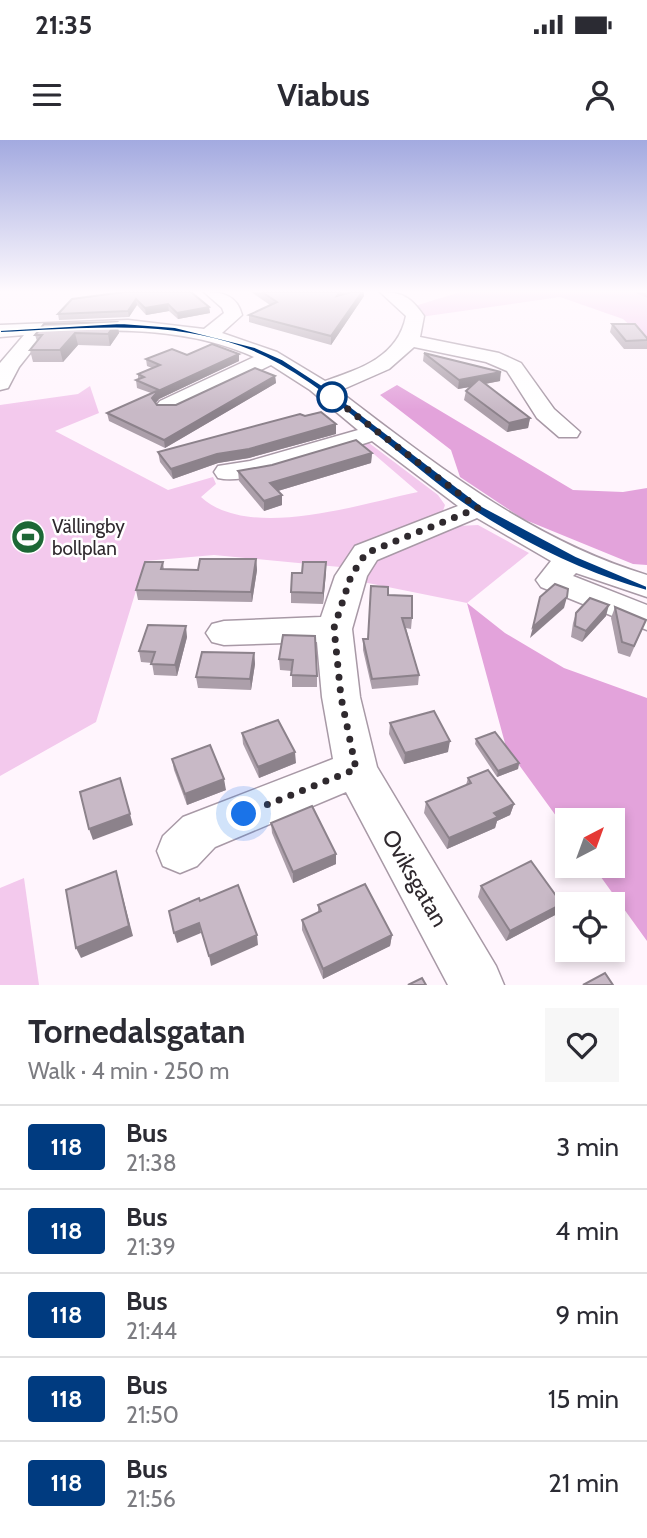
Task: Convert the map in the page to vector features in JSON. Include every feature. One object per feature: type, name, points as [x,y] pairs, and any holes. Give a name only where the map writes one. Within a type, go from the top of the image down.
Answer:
[{"type":"street","points":[[0,383],[9,365],[37,331]]},
{"type":"street","points":[[176,331],[207,335],[271,357],[322,389],[478,508],[571,559],[647,586]]},
{"type":"street","points":[[207,335],[211,331]]},
{"type":"street","points":[[322,389],[371,370],[404,349],[412,341],[413,331]]},
{"type":"street","points":[[412,341],[473,352],[514,368],[525,379],[545,413],[568,432]]},
{"type":"street","points":[[168,406],[271,357]]},
{"type":"street","points":[[227,472],[252,469],[377,432]]},
{"type":"street","name":"Oviksgatan","points":[[477,985],[383,822],[356,769],[341,697],[334,628],[351,576],[366,553],[478,508]]},
{"type":"street","points":[[571,559],[552,580],[647,618]]},
{"type":"street","points":[[223,633],[334,628]]},
{"type":"street","points":[[180,851],[199,832],[356,769]]},
{"type":"shaded area","points":[[637,331],[647,331],[647,341]]},
{"type":"shaded area","points":[[397,385],[573,490],[623,492],[647,488],[647,565],[633,564],[523,519],[460,477],[451,450],[380,395]]},
{"type":"shaded area","points":[[90,386],[99,413],[55,431],[168,490],[213,477],[216,484],[201,497],[222,510],[247,516],[275,518],[306,516],[418,492],[361,443],[369,443],[438,495],[445,505],[442,514],[372,539],[358,547],[340,567],[214,555],[145,561],[96,722],[0,776],[0,405],[78,394]]},
{"type":"shaded area","points":[[478,525],[529,553],[467,603],[358,581],[372,561],[458,526]]},
{"type":"shaded area","points":[[467,603],[505,633],[564,668],[647,698],[647,941],[625,910],[625,892],[612,892],[602,878],[625,878],[625,808],[555,808],[555,814],[506,747]]},
{"type":"shaded area","points":[[24,878],[39,985],[0,985],[0,888]]},
{"type":"building","points":[[38,331],[110,331],[108,334],[75,333],[60,350],[30,350],[42,335],[35,335]]},
{"type":"building","points":[[313,331],[334,331],[331,336]]},
{"type":"building","points":[[618,331],[641,331],[647,338],[647,340],[626,341]]},
{"type":"building","points":[[212,344],[239,354],[158,391],[152,398],[157,405],[176,405],[255,368],[275,376],[164,440],[107,413],[159,390],[136,380],[144,377],[138,374],[160,365],[146,359],[172,349],[187,355]]},
{"type":"building","points":[[424,353],[501,372],[459,380]]},
{"type":"building","points":[[479,379],[530,418],[509,423],[466,391]]},
{"type":"building","points":[[321,412],[336,424],[249,449],[217,454],[171,469],[158,452],[300,414],[305,416]]},
{"type":"building","points":[[356,440],[372,453],[270,483],[282,495],[264,501],[238,471],[272,465]]},
{"type":"building","points":[[200,559],[256,559],[251,592],[136,590],[145,562],[163,562],[161,569],[198,570]]},
{"type":"building","points":[[303,562],[326,562],[323,593],[291,592],[292,573],[302,573]]},
{"type":"building","points":[[555,584],[568,589],[567,597],[533,627],[540,597]]},
{"type":"building","points":[[371,586],[388,587],[388,595],[412,596],[412,618],[402,618],[419,675],[372,679],[363,639],[368,639]]},
{"type":"building","points":[[590,598],[609,605],[586,631],[575,626],[576,613]]},
{"type":"building","points":[[615,607],[646,620],[634,646],[622,642]]},
{"type":"building","points":[[148,625],[186,626],[175,665],[151,664],[155,652],[139,651]]},
{"type":"building","points":[[283,635],[315,636],[317,676],[291,675],[293,660],[279,659]]},
{"type":"building","points":[[202,652],[254,653],[250,679],[196,677]]},
{"type":"building","points":[[434,711],[450,741],[405,753],[390,723]]},
{"type":"building","points":[[278,720],[295,752],[258,767],[242,733]]},
{"type":"building","points":[[495,732],[519,763],[498,771],[476,739]]},
{"type":"building","points":[[210,745],[224,779],[185,794],[172,759]]},
{"type":"building","points":[[488,770],[514,804],[494,813],[498,817],[449,838],[426,802],[471,783],[468,778]]},
{"type":"building","points":[[120,778],[130,814],[89,829],[80,792]]},
{"type":"building","points":[[312,806],[336,854],[293,872],[271,823]]},
{"type":"building","points":[[531,861],[555,894],[555,908],[510,931],[481,886]]},
{"type":"building","points":[[116,871],[129,926],[76,948],[66,890]]},
{"type":"building","points":[[365,884],[392,935],[323,969],[302,920],[321,911],[318,905]]},
{"type":"building","points":[[238,885],[257,935],[209,956],[199,923],[174,933],[169,911]]},
{"type":"building","points":[[605,973],[613,985],[583,985]]},
{"type":"building","points":[[422,978],[426,985],[408,985]]},
{"type":"bus line","name":"118","points":[[184,331],[229,341],[279,360],[322,389],[478,508],[571,559],[647,586]]},
{"type":"place","name":"Vällingby bollplan","points":[[28,537]]},
{"type":"route","points":[[244,814],[356,769],[341,697],[334,628],[351,576],[366,553],[478,508],[332,397]]}]
